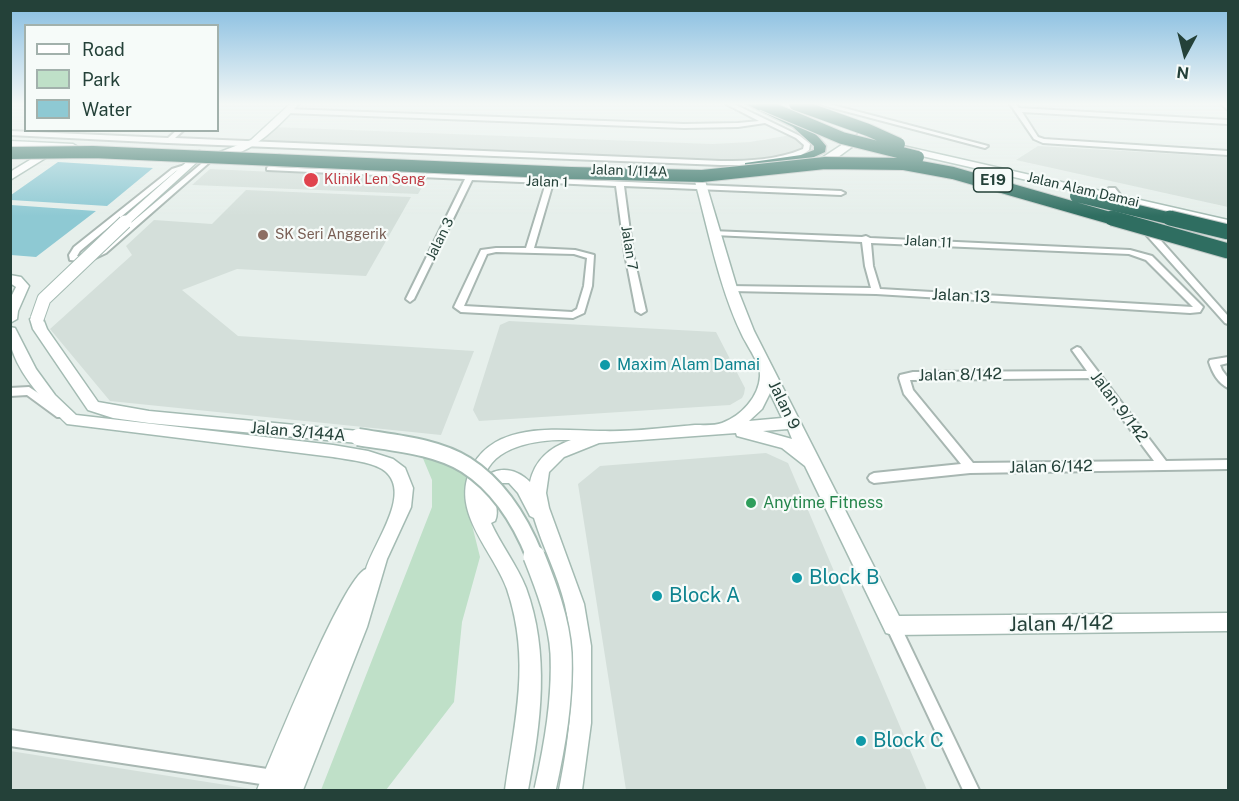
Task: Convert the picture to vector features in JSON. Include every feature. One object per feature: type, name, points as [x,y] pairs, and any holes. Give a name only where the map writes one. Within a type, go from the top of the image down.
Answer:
[{"type":"highway","points":[[751,166],[803,158],[819,152],[820,146],[817,141]]},
{"type":"highway","points":[[825,163],[847,153],[848,141]]},
{"type":"highway","points":[[856,141],[1228,232]]},
{"type":"highway","points":[[893,141],[977,176]]},
{"type":"highway","points":[[10,145],[93,151]]},
{"type":"highway","name":"E19","points":[[10,152],[93,151],[571,172],[698,172],[751,166],[861,160],[907,162],[977,176],[1228,243]]},
{"type":"highway","name":"E19","points":[[10,152],[93,152],[702,176],[825,163],[904,164],[953,173],[1228,250]]},
{"type":"highway","points":[[1030,195],[1092,221],[1228,261]]},
{"type":"street","points":[[201,141],[734,163],[787,156],[806,150],[807,144],[804,141]]},
{"type":"street","name":"Jalan 1/114A","points":[[10,145],[751,175],[798,170],[820,164],[856,141]]},
{"type":"street","name":"Jalan Alam Damai","points":[[885,141],[1114,193],[1228,215]]},
{"type":"street","points":[[967,141],[985,146]]},
{"type":"street","points":[[1047,141],[1228,153]]},
{"type":"street","points":[[202,153],[188,166],[174,170],[77,249],[73,258],[87,259],[103,251],[219,154],[254,142]]},
{"type":"street","points":[[254,142],[256,149],[267,156]]},
{"type":"street","points":[[849,147],[891,143]]},
{"type":"street","points":[[10,177],[58,147]]},
{"type":"street","points":[[511,166],[516,155]]},
{"type":"street","name":"Jalan 1","points":[[279,157],[269,169],[841,193]]},
{"type":"street","name":"Jalan 3/144A","points":[[188,166],[44,299],[37,319],[40,329],[93,406],[113,412],[149,417],[358,437],[429,450],[466,465],[507,502],[529,542],[549,594],[561,652],[557,735],[545,790]]},
{"type":"street","name":"Jalan 9","points":[[698,174],[731,288],[747,331],[893,626]]},
{"type":"street","name":"Jalan 3","points":[[410,299],[469,179]]},
{"type":"street","points":[[529,251],[550,182]]},
{"type":"street","name":"Jalan 7","points":[[620,185],[629,254],[641,311]]},
{"type":"street","points":[[1114,193],[1228,321]]},
{"type":"street","name":"Jalan Alam Damai","points":[[1114,193],[1228,223]]},
{"type":"street","name":"Jalan 11","points":[[714,233],[866,238],[1130,252],[1149,258],[1198,307],[1197,310],[1190,310]]},
{"type":"street","points":[[866,238],[876,291]]},
{"type":"street","points":[[529,251],[575,252],[591,257],[588,286],[579,314],[460,309],[484,252],[529,251]]},
{"type":"street","points":[[10,279],[16,280],[23,286],[11,311],[10,319]]},
{"type":"street","name":"Jalan 13","points":[[731,288],[876,291],[1190,310]]},
{"type":"street","points":[[10,331],[30,371],[51,399],[72,420]]},
{"type":"street","name":"Jalan 9/142","points":[[1077,350],[1162,464]]},
{"type":"street","points":[[1228,360],[1218,360],[1214,362],[1214,365],[1228,384]]},
{"type":"street","points":[[724,428],[745,417],[757,405],[765,391],[768,372]]},
{"type":"street","name":"Jalan 8/142","points":[[970,468],[908,391],[904,378],[913,375],[1093,374]]},
{"type":"street","points":[[10,392],[29,391],[72,420]]},
{"type":"street","name":"Jalan 3/144A","points":[[72,420],[333,451],[368,457],[387,464],[399,473],[405,488],[402,507],[378,559],[357,627],[279,786]]},
{"type":"street","points":[[516,790],[525,752],[531,693],[527,635],[515,588],[477,508],[474,493],[475,478],[485,459],[498,448],[520,440],[567,434],[604,437],[793,423]]},
{"type":"street","points":[[724,428],[774,438],[787,443],[801,452],[815,469]]},
{"type":"street","points":[[571,790],[581,684],[580,633],[574,603],[549,536],[538,483],[549,459],[566,447],[604,437]]},
{"type":"street","name":"Jalan 6/142","points":[[874,478],[970,468],[1228,465]]},
{"type":"street","points":[[496,548],[485,493],[494,479],[502,476],[513,477],[520,482],[549,536]]},
{"type":"street","name":"Jalan 4/142","points":[[893,626],[1228,622]]},
{"type":"street","points":[[893,626],[971,790]]},
{"type":"street","points":[[10,738],[279,786]]},
{"type":"shaded area","points":[[268,141],[644,141],[712,144],[801,141],[804,147],[784,156],[733,161]]},
{"type":"shaded area","points":[[1038,146],[1228,157],[1228,207],[1016,160]]},
{"type":"shaded area","points":[[210,169],[427,179],[418,194],[192,185]]},
{"type":"shaded area","points":[[246,190],[411,197],[366,276],[237,269],[182,290],[238,336],[474,351],[441,435],[110,401],[50,329],[132,255],[126,246],[154,220],[212,224]]},
{"type":"shaded area","name":"Maxim Alam Damai","points":[[509,321],[716,332],[745,388],[744,394],[742,398],[730,405],[479,421],[473,410],[500,325]]},
{"type":"shaded area","points":[[766,453],[788,463],[927,790],[626,790],[578,484],[600,466]]},
{"type":"shaded area","points":[[10,751],[258,790],[11,790]]},
{"type":"green space","points":[[422,456],[466,472],[466,501],[480,557],[462,622],[454,702],[386,790],[321,790],[432,507],[432,480]]},
{"type":"water","points":[[58,162],[153,168],[107,206],[11,200],[11,195]]},
{"type":"water","points":[[10,205],[96,211],[36,257],[11,255]]},
{"type":"place","name":"Klinik Len Seng","points":[[311,180]]},
{"type":"place","name":"SK Seri Anggerik","points":[[263,235]]},
{"type":"place","name":"Maxim Alam Damai","points":[[605,365]]},
{"type":"place","name":"Anytime Fitness","points":[[751,503]]},
{"type":"place","name":"Block B","points":[[797,578]]},
{"type":"place","name":"Block A","points":[[657,596]]},
{"type":"place","name":"Block C","points":[[861,741]]}]
